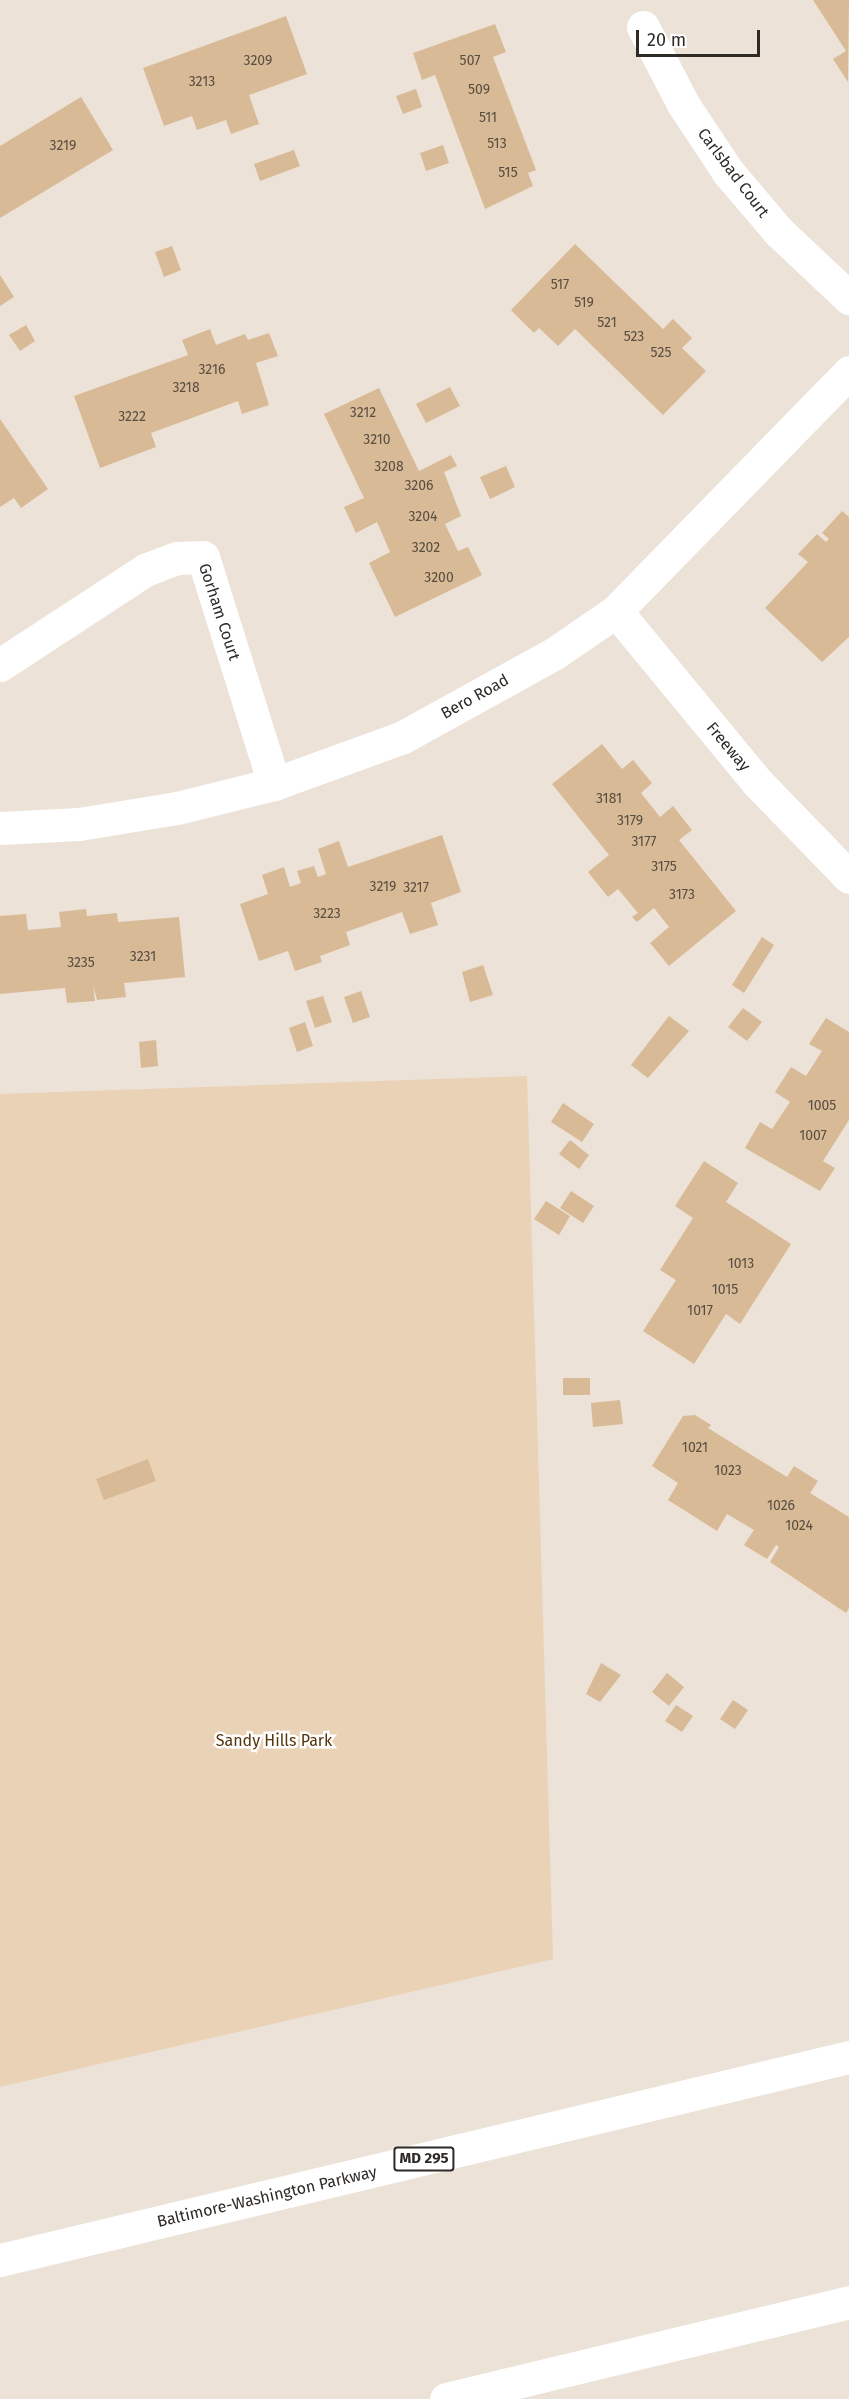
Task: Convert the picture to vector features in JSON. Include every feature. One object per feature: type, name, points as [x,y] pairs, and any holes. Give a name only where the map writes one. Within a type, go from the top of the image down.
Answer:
[{"type":"main road","name":"Carlsbad Court","points":[[643,27],[682,104],[728,172],[778,231],[849,298]]},
{"type":"main road","name":"Bero Road","points":[[0,828],[80,824],[177,808],[274,784],[403,737],[555,653],[616,611],[849,372]]},
{"type":"main road","name":"Gorham Court","points":[[0,665],[145,570],[177,558],[203,557],[274,784]]},
{"type":"main road","name":"Freeway","points":[[616,611],[758,782],[849,877]]},
{"type":"main road","name":"Baltimore-Washington Parkway","points":[[0,2260],[849,2057]]},
{"type":"main road","points":[[446,2399],[849,2302]]},
{"type":"green space","name":"Sandy Hills Park","points":[[527,1076],[553,1959],[0,2087],[0,1094]]},
{"type":"building","points":[[813,0],[849,0],[848,82],[833,59],[846,51]]},
{"type":"building","points":[[286,16],[307,74],[249,95],[259,124],[231,134],[226,120],[197,130],[192,116],[164,126],[143,68]]},
{"type":"building","points":[[495,24],[506,52],[493,57],[536,170],[528,173],[533,186],[485,209],[435,75],[422,80],[413,53]]},
{"type":"building","points":[[416,89],[422,107],[403,114],[396,96]]},
{"type":"building","points":[[81,97],[113,150],[0,218],[0,146]]},
{"type":"building","points":[[443,145],[449,163],[426,171],[420,153]]},
{"type":"building","points":[[294,150],[300,166],[260,181],[254,164]]},
{"type":"building","points":[[575,244],[663,329],[673,319],[692,338],[682,348],[706,371],[663,415],[575,329],[558,346],[539,328],[534,333],[511,310]]},
{"type":"building","points":[[172,246],[181,270],[164,277],[155,252]]},
{"type":"building","points":[[0,275],[14,297],[0,306]]},
{"type":"building","points":[[26,325],[35,341],[20,351],[9,335]]},
{"type":"building","points":[[210,329],[216,345],[245,334],[248,340],[269,333],[278,356],[256,363],[269,405],[242,414],[238,401],[151,433],[156,447],[100,468],[74,396],[188,355],[182,340]]},
{"type":"building","points":[[450,387],[460,406],[426,423],[416,404]]},
{"type":"building","points":[[379,388],[419,471],[451,455],[457,466],[444,472],[461,516],[445,524],[458,551],[468,547],[482,575],[395,617],[369,563],[390,552],[377,522],[356,533],[344,507],[364,498],[324,414]]},
{"type":"building","points":[[0,419],[48,489],[21,508],[14,498],[0,507]]},
{"type":"building","points":[[506,466],[515,487],[490,499],[480,477]]},
{"type":"building","points":[[842,511],[849,517],[849,637],[822,662],[765,608],[808,562],[798,554],[817,534],[826,542],[829,539],[822,533]]},
{"type":"building","points":[[602,744],[622,769],[633,760],[652,783],[641,793],[660,817],[673,806],[692,830],[679,840],[736,911],[669,966],[650,943],[669,927],[654,908],[637,922],[632,917],[638,913],[618,889],[608,897],[588,872],[609,855],[552,784]]},
{"type":"building","points":[[442,835],[461,892],[431,903],[438,925],[410,934],[402,912],[346,932],[350,945],[320,956],[322,962],[295,971],[288,951],[259,961],[240,904],[268,894],[262,875],[284,867],[290,887],[301,883],[297,871],[314,866],[318,877],[326,874],[318,849],[339,841],[348,867]]},
{"type":"building","points":[[86,909],[87,916],[117,913],[118,922],[179,917],[185,977],[124,983],[126,997],[97,1000],[93,985],[95,1001],[67,1003],[65,988],[0,994],[0,916],[26,914],[28,930],[61,927],[59,912]]},
{"type":"building","points":[[762,937],[774,945],[744,993],[732,985]]},
{"type":"building","points":[[483,965],[493,995],[470,1002],[462,972]]},
{"type":"building","points":[[361,991],[370,1017],[353,1023],[344,997]]},
{"type":"building","points":[[323,996],[332,1022],[315,1028],[306,1001]]},
{"type":"building","points":[[743,1008],[762,1022],[747,1041],[728,1027]]},
{"type":"building","points":[[669,1016],[689,1031],[648,1078],[631,1065]]},
{"type":"building","points":[[826,1018],[849,1032],[849,1120],[823,1161],[835,1168],[820,1191],[745,1148],[760,1122],[772,1129],[790,1102],[775,1092],[791,1067],[806,1076],[822,1051],[809,1044]]},
{"type":"building","points":[[305,1022],[313,1046],[297,1052],[289,1028]]},
{"type":"building","points":[[156,1040],[158,1066],[141,1068],[139,1042]]},
{"type":"building","points":[[563,1103],[594,1124],[582,1142],[551,1122]]},
{"type":"building","points":[[570,1140],[589,1155],[579,1169],[559,1154]]},
{"type":"building","points":[[704,1161],[738,1183],[726,1202],[791,1244],[740,1324],[726,1314],[694,1364],[643,1331],[676,1280],[660,1270],[693,1218],[675,1206]]},
{"type":"building","points":[[571,1191],[594,1206],[583,1223],[560,1208]]},
{"type":"building","points":[[546,1201],[570,1216],[559,1235],[534,1219]]},
{"type":"building","points":[[563,1378],[590,1378],[590,1395],[563,1395]]},
{"type":"building","points":[[620,1400],[623,1424],[593,1427],[591,1403]]},
{"type":"building","points":[[695,1415],[711,1425],[708,1428],[787,1477],[794,1466],[818,1481],[810,1493],[849,1517],[849,1608],[846,1613],[770,1562],[779,1547],[776,1545],[767,1559],[744,1545],[754,1530],[727,1514],[717,1531],[668,1500],[678,1483],[652,1466],[683,1416]]},
{"type":"building","points":[[148,1459],[156,1481],[104,1500],[96,1479]]},
{"type":"building","points":[[601,1663],[621,1675],[600,1702],[586,1694]]},
{"type":"building","points":[[667,1673],[684,1687],[669,1706],[652,1692]]},
{"type":"building","points":[[733,1700],[748,1710],[735,1729],[720,1719]]},
{"type":"building","points":[[676,1705],[693,1716],[682,1732],[665,1721]]}]
